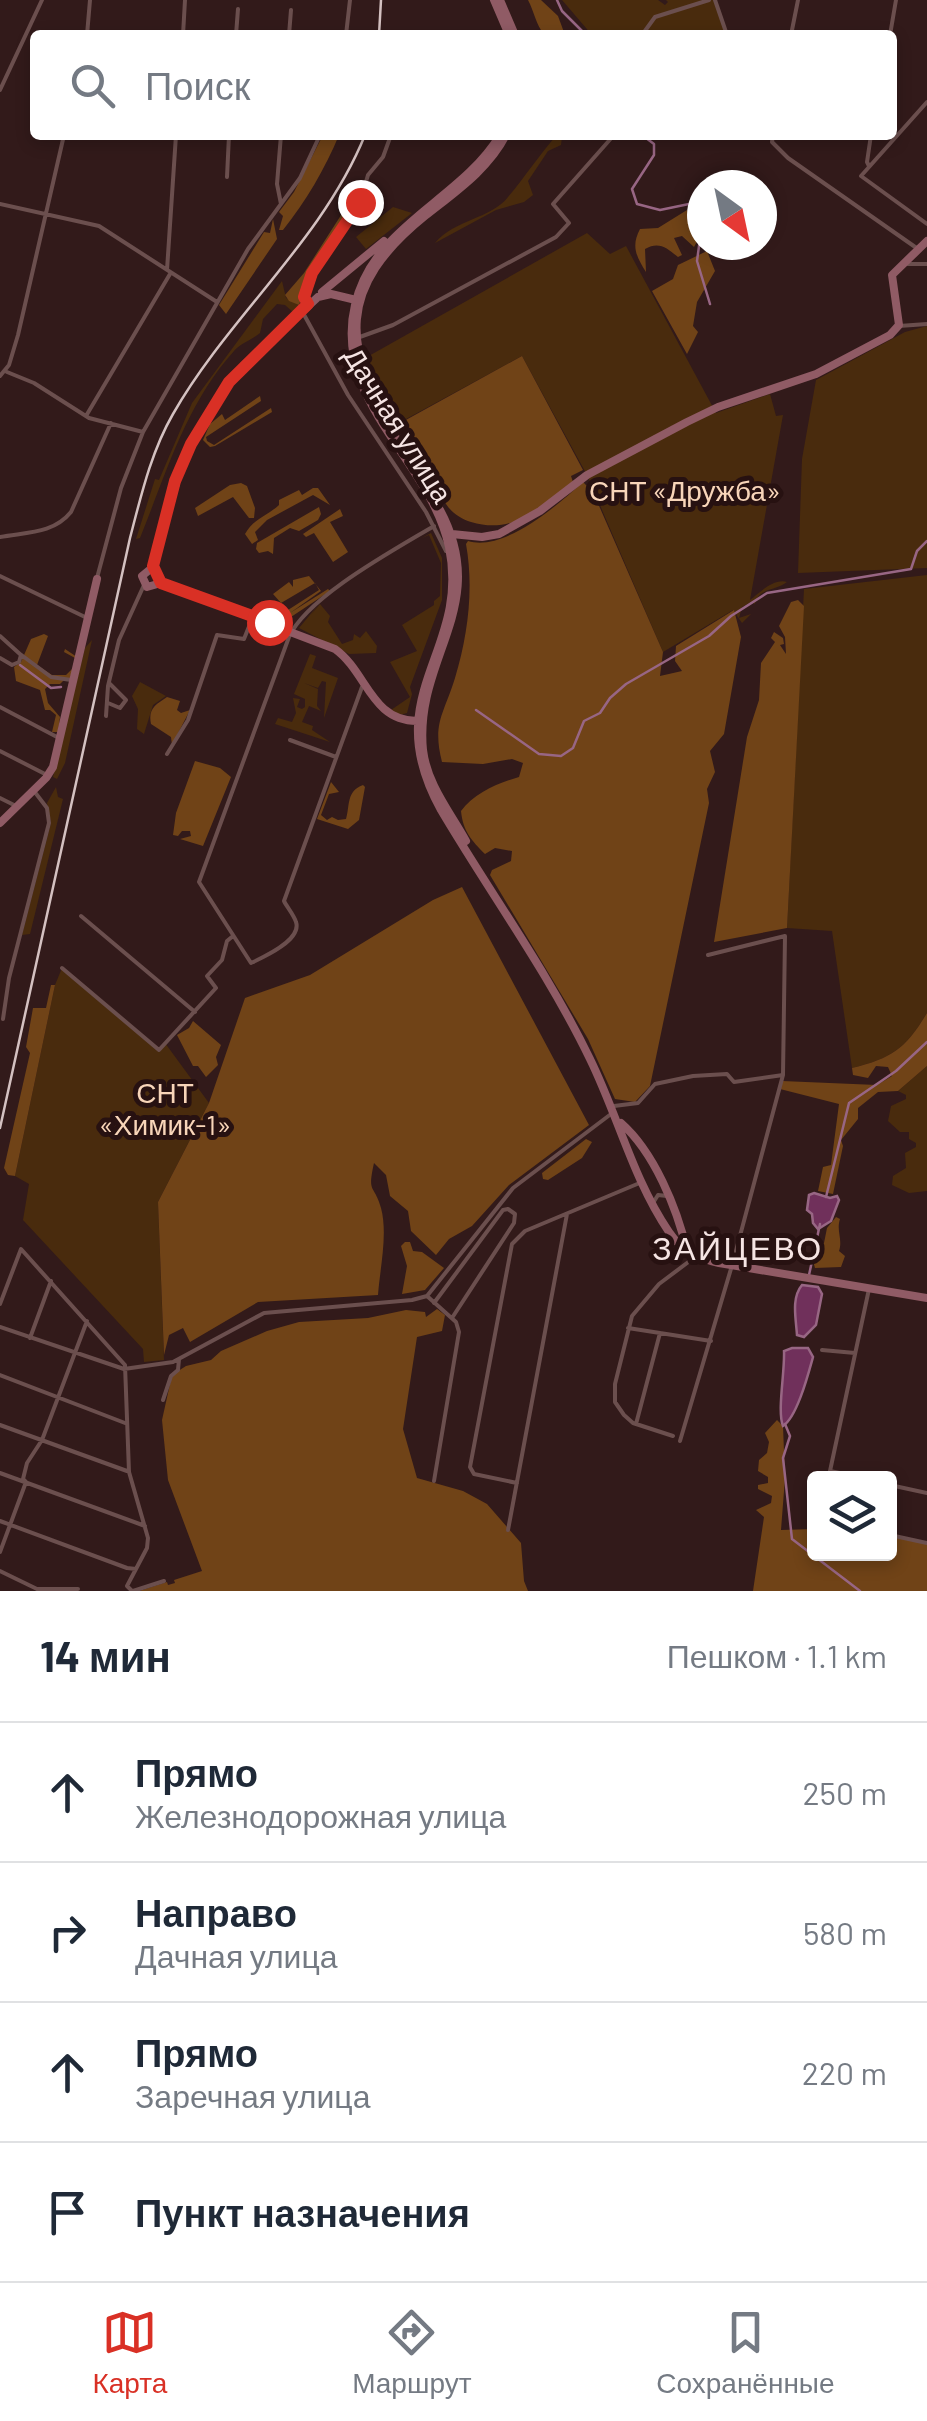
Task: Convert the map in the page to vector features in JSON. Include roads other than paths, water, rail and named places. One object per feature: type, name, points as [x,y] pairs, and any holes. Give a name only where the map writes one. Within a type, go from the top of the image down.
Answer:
[{"type":"main road","points":[[497,0],[510,30]]},
{"type":"main road","points":[[499,140],[476,168],[305,307],[229,382],[191,444],[175,481],[152,580],[297,633],[347,658],[382,709],[414,727],[431,791],[576,1032],[652,1203],[670,1233],[691,1254],[732,1266],[927,1298]]},
{"type":"main road","points":[[479,868],[434,784],[419,720],[454,614],[460,578],[456,534],[369,390],[357,338],[358,304],[390,248],[484,167],[500,140]]},
{"type":"main road","points":[[400,720],[414,715],[450,612],[452,564],[438,516],[360,383],[352,345],[358,304],[374,260],[408,223]]},
{"type":"main road","points":[[448,545],[448,538],[456,534],[482,538],[499,534],[540,512],[587,475],[689,422],[722,406],[824,371],[890,335],[899,326],[891,280],[927,241]]},
{"type":"main road","points":[[305,307],[321,295],[341,296],[358,304]]},
{"type":"main road","points":[[438,516],[456,534]]},
{"type":"main road","points":[[0,823],[48,776],[61,738],[97,579]]},
{"type":"main road","points":[[416,737],[424,683]]},
{"type":"main road","points":[[400,720],[419,720]]},
{"type":"main road","points":[[615,1113],[661,1183],[691,1254]]},
{"type":"street","points":[[0,90],[42,0]]},
{"type":"street","points":[[87,30],[90,0]]},
{"type":"street","points":[[183,30],[185,0]]},
{"type":"street","points":[[347,30],[350,0]]},
{"type":"street","points":[[646,30],[655,17],[712,0],[725,30]]},
{"type":"street","points":[[793,30],[798,0]]},
{"type":"street","points":[[891,30],[896,0]]},
{"type":"street","points":[[236,30],[238,9]]},
{"type":"street","points":[[289,30],[291,10]]},
{"type":"street","points":[[897,135],[927,102]]},
{"type":"street","points":[[0,376],[18,335],[63,140]]},
{"type":"street","points":[[86,416],[169,273],[176,140]]},
{"type":"street","points":[[226,177],[229,140]]},
{"type":"street","points":[[281,140],[277,186],[281,204]]},
{"type":"street","points":[[97,579],[121,488],[143,432],[248,249],[300,178],[318,140]]},
{"type":"street","points":[[305,307],[312,273],[358,205],[368,175],[383,157],[389,140]]},
{"type":"street","points":[[357,338],[394,326],[556,237],[570,223],[553,204],[610,140]]},
{"type":"street","points":[[772,140],[788,158],[918,249]]},
{"type":"street","points":[[869,166],[866,162],[871,140]]},
{"type":"street","points":[[893,140],[862,178],[927,223]]},
{"type":"street","points":[[0,204],[98,226],[217,302]]},
{"type":"street","points":[[903,263],[927,264]]},
{"type":"street","name":"Дачная улица","points":[[305,307],[347,393],[434,526],[452,564]]},
{"type":"street","points":[[899,326],[927,324]]},
{"type":"street","points":[[5,371],[36,384],[86,416],[143,432]]},
{"type":"street","points":[[0,537],[62,524],[110,423]]},
{"type":"street","points":[[364,683],[284,900],[296,922],[296,933],[251,962],[199,882],[297,633],[315,604],[434,526]]},
{"type":"street","points":[[0,576],[89,619]]},
{"type":"street","points":[[106,716],[121,633],[152,580]]},
{"type":"street","points":[[167,754],[191,713],[217,634],[244,639],[253,616]]},
{"type":"street","points":[[0,636],[51,677],[75,680]]},
{"type":"street","points":[[0,658],[12,665],[20,655]]},
{"type":"street","points":[[108,703],[118,708],[126,700],[109,683]]},
{"type":"street","points":[[0,707],[61,738]]},
{"type":"street","points":[[290,740],[336,757]]},
{"type":"street","points":[[0,752],[48,776]]},
{"type":"street","points":[[3,1019],[9,978],[49,823],[47,808],[34,791]]},
{"type":"street","points":[[0,798],[18,808]]},
{"type":"street","points":[[81,916],[195,1012]]},
{"type":"street","points":[[62,968],[159,1050],[216,988],[207,976],[222,960],[227,940],[232,936]]},
{"type":"street","points":[[680,1441],[783,1075],[786,936],[708,955]]},
{"type":"street","points":[[0,1327],[124,1369],[165,1364],[264,1313],[426,1296],[512,1188],[615,1113],[636,1104],[652,1085],[727,1074],[734,1082],[783,1075]]},
{"type":"street","points":[[517,1484],[476,1475],[470,1465],[512,1244],[525,1231],[644,1186],[656,1192],[661,1183]]},
{"type":"street","points":[[652,1203],[658,1195],[667,1196]]},
{"type":"street","points":[[434,1303],[502,1210],[508,1208],[515,1214],[514,1223],[452,1318]]},
{"type":"street","points":[[508,1530],[567,1214]]},
{"type":"street","points":[[0,1304],[20,1248],[120,1358],[124,1369],[129,1472],[148,1542],[124,1589],[132,1591],[164,1581]]},
{"type":"street","points":[[673,1436],[624,1416],[615,1402],[615,1384],[628,1328],[648,1294],[691,1254]]},
{"type":"street","points":[[30,1338],[51,1281]]},
{"type":"street","points":[[830,1471],[869,1288]]},
{"type":"street","points":[[426,1296],[452,1318],[459,1332],[434,1481]]},
{"type":"street","points":[[26,1482],[25,1468],[42,1440],[87,1320]]},
{"type":"street","points":[[628,1328],[711,1341]]},
{"type":"street","points":[[636,1424],[660,1333]]},
{"type":"street","points":[[822,1350],[856,1353]]},
{"type":"street","points":[[163,1400],[171,1376],[178,1370],[179,1358]]},
{"type":"street","points":[[0,1375],[125,1423]]},
{"type":"street","points":[[0,1425],[129,1472]]},
{"type":"street","points":[[0,1473],[145,1526]]},
{"type":"street","points":[[0,1552],[26,1482]]},
{"type":"street","points":[[897,1486],[927,1493]]},
{"type":"street","points":[[0,1521],[136,1569]]},
{"type":"street","points":[[897,1536],[927,1543]]},
{"type":"street","points":[[0,1571],[38,1589],[78,1589]]},
{"type":"waterway","points":[[557,0],[581,30]]},
{"type":"waterway","points":[[649,140],[654,144],[654,155],[632,189],[637,204],[660,210],[689,204],[702,224],[697,261],[710,304]]},
{"type":"waterway","points":[[476,710],[539,754],[561,756],[573,748],[584,721],[600,713],[626,684],[709,636],[767,593],[911,569],[917,551],[927,541]]},
{"type":"waterway","points":[[20,665],[51,688],[61,687]]},
{"type":"waterway","points":[[826,1197],[849,1103],[896,1071],[927,1042]]},
{"type":"waterway","points":[[809,1275],[820,1224]]},
{"type":"waterway","points":[[785,1424],[790,1436],[783,1458],[792,1539],[860,1591]]},
{"type":"railway","points":[[379,30],[381,0]]},
{"type":"railway","points":[[0,1128],[130,538],[153,459],[165,429],[196,378],[325,210],[363,140]]},
{"type":"district","name":"ЗАЙЦЕВО","points":[[738,1249]]},
{"type":"park label","name":"СНТ «Дружба»","points":[[685,491]]},
{"type":"park label","name":"СНТ «Химик-1»","points":[[165,1109]]}]
